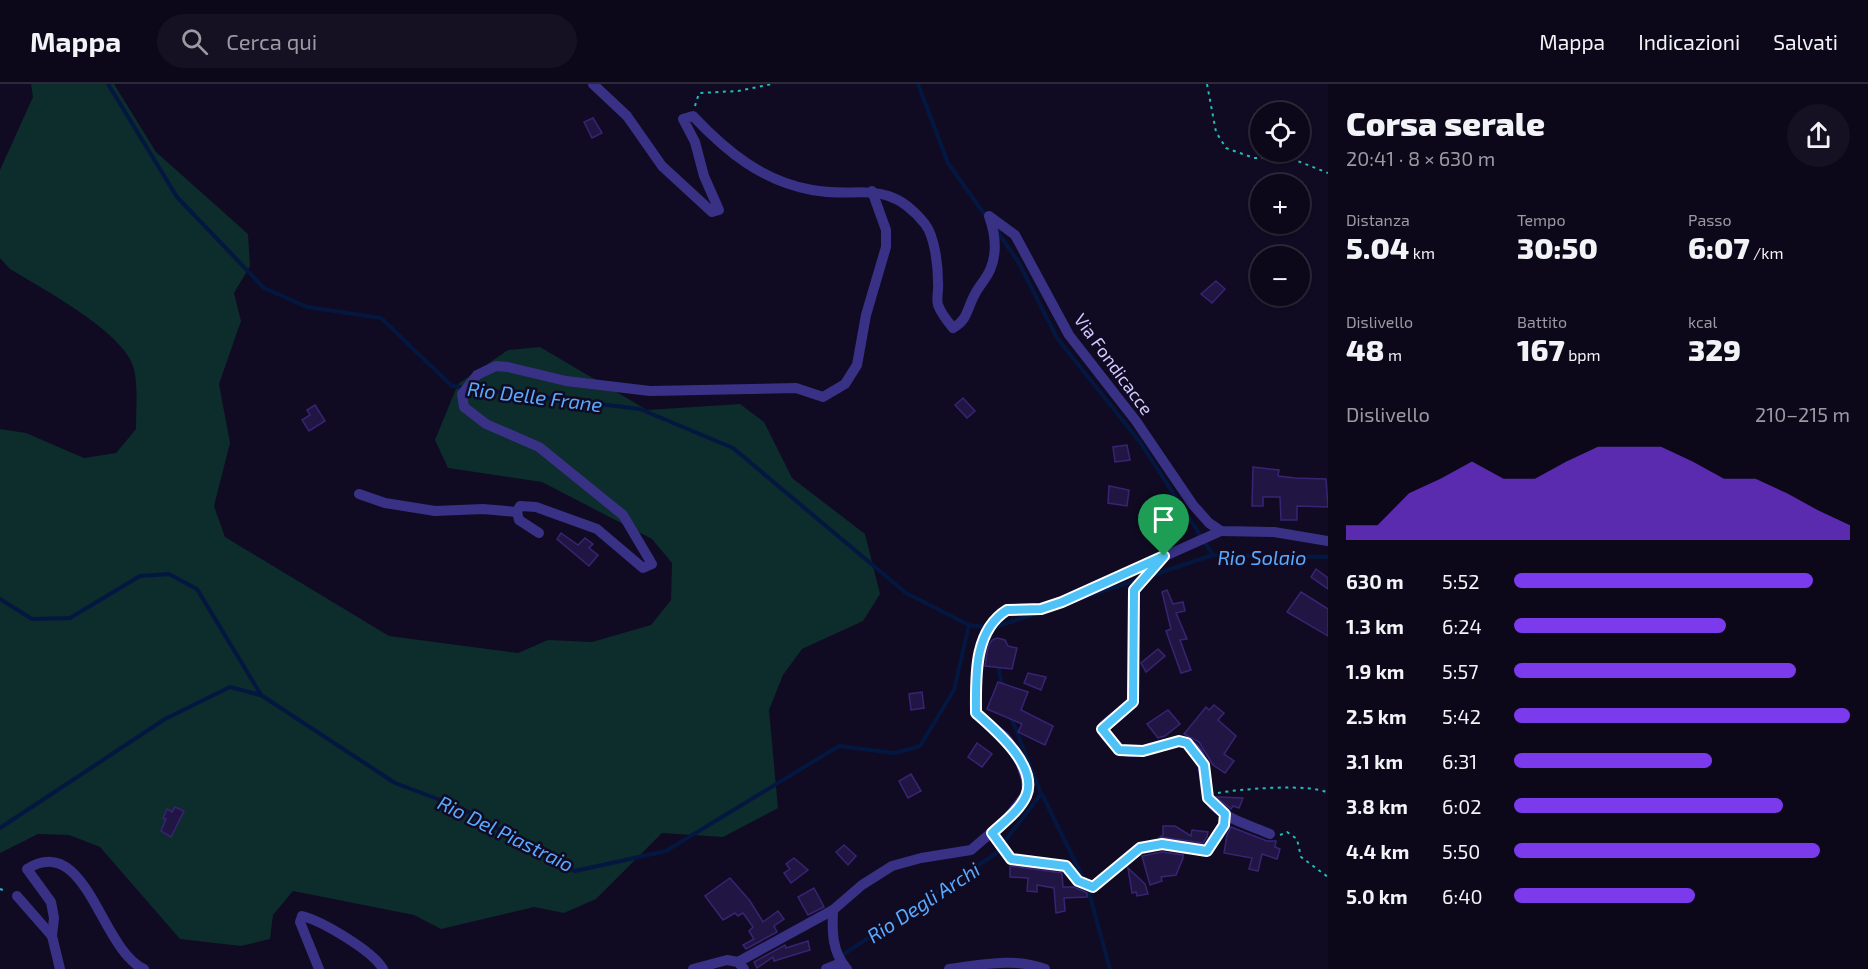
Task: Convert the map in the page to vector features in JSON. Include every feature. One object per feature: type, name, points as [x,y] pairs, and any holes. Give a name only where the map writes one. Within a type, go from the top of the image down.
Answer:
[{"type":"street","points":[[593,84],[627,116],[662,166],[712,212],[719,210],[704,176],[696,142],[683,119],[693,116]]},
{"type":"street","name":"Via Fondicacce","points":[[693,116],[724,149],[752,168],[812,190],[872,191],[895,198],[926,225],[933,246],[938,280],[938,305],[953,328],[963,322],[975,294],[990,270],[995,254],[995,232],[989,216],[1016,235],[1069,335],[1136,421],[1193,505],[1209,524],[1221,531]]},
{"type":"street","points":[[539,532],[519,520],[520,506],[536,507],[597,529],[643,568],[652,564],[647,552],[623,515],[539,447],[486,424],[464,407],[462,394],[477,375],[502,366],[566,381],[650,391],[796,388],[823,397],[845,384],[857,365],[866,315],[886,247],[886,230],[872,191]]},
{"type":"street","points":[[359,494],[386,503],[435,511],[483,509],[518,512]]},
{"type":"street","points":[[693,969],[726,960],[741,965],[833,910],[862,885],[892,866],[914,859],[971,850],[1020,805],[1027,793],[1026,779],[1017,753],[1005,737],[976,713],[976,676],[981,644],[994,622],[1007,610],[1041,609],[1062,602],[1221,531],[1274,532],[1328,541]]},
{"type":"street","points":[[1164,556],[1134,590],[1133,702],[1102,729],[1119,750],[1143,751],[1179,741],[1187,743],[1204,765],[1207,795],[1214,806],[1225,814],[1270,834]]},
{"type":"street","points":[[992,833],[1011,859],[1066,866],[1078,881],[1093,887],[1140,848],[1162,844],[1207,851],[1224,825],[1225,814]]},
{"type":"street","points":[[60,969],[52,936],[54,918],[51,902],[27,869],[38,863],[55,861],[69,869],[84,884],[122,953],[144,969]]},
{"type":"street","points":[[17,896],[52,936]]},
{"type":"street","points":[[826,969],[844,966],[832,938],[833,910]]},
{"type":"street","points":[[319,969],[300,922],[302,916],[313,919],[365,948],[383,969]]},
{"type":"street","points":[[949,969],[996,962],[1036,965],[1045,969]]},
{"type":"path","points":[[693,116],[699,93],[738,91],[772,84]]},
{"type":"path","points":[[1207,84],[1216,132],[1226,148],[1254,158],[1290,158],[1328,173]]},
{"type":"path","points":[[1207,795],[1275,787],[1312,788],[1328,793]]},
{"type":"path","points":[[1270,834],[1277,836],[1287,832],[1297,839],[1301,857],[1328,877]]},
{"type":"green space","points":[[31,84],[114,84],[156,152],[248,234],[250,266],[234,293],[241,321],[219,384],[230,443],[214,506],[225,537],[389,636],[518,653],[548,640],[592,642],[651,625],[671,600],[672,563],[652,539],[542,482],[448,468],[435,440],[458,384],[508,350],[540,347],[647,410],[740,404],[764,422],[792,478],[865,534],[880,594],[863,621],[802,649],[783,675],[769,710],[778,808],[723,837],[662,833],[596,899],[564,913],[534,907],[441,929],[414,915],[293,891],[273,915],[270,939],[241,946],[180,939],[100,847],[69,835],[38,834],[0,853],[0,429],[26,433],[84,458],[116,453],[136,429],[135,376],[128,355],[116,341],[81,313],[10,269],[0,258],[0,170],[33,97]]},
{"type":"building","points":[[593,118],[602,133],[592,138],[584,122]]},
{"type":"building","points":[[1216,281],[1225,289],[1212,303],[1201,294]]},
{"type":"building","points":[[963,398],[975,411],[967,418],[955,405]]},
{"type":"building","points":[[315,405],[325,421],[309,431],[302,420],[310,415],[307,410]]},
{"type":"building","points":[[1127,445],[1130,460],[1115,462],[1113,447]]},
{"type":"building","points":[[1253,467],[1279,470],[1278,476],[1326,479],[1328,507],[1297,506],[1297,520],[1281,520],[1280,497],[1263,497],[1263,506],[1252,506]]},
{"type":"building","points":[[1109,486],[1129,490],[1127,506],[1108,503]]},
{"type":"building","points":[[1156,500],[1176,509],[1171,522],[1148,512]]},
{"type":"building","points":[[561,533],[578,545],[585,538],[593,544],[589,548],[598,555],[589,566],[557,539]]},
{"type":"building","points":[[1316,569],[1328,578],[1328,589],[1311,577]]},
{"type":"building","points":[[1167,590],[1173,604],[1183,602],[1185,611],[1176,613],[1187,639],[1180,640],[1191,670],[1181,673],[1166,631],[1171,629],[1162,592]]},
{"type":"building","points":[[1301,592],[1328,609],[1328,636],[1287,612]]},
{"type":"building","points":[[997,638],[1005,640],[1008,646],[1017,648],[1012,669],[985,666],[988,647],[992,640]]},
{"type":"building","points":[[1158,649],[1165,656],[1146,672],[1141,663]]},
{"type":"building","points":[[1028,673],[1046,677],[1041,690],[1024,683]]},
{"type":"building","points":[[998,682],[1028,692],[1021,710],[1053,726],[1045,745],[1018,732],[1022,724],[987,709]]},
{"type":"building","points":[[922,692],[924,708],[911,710],[909,694]]},
{"type":"building","points":[[1214,705],[1224,713],[1218,720],[1236,736],[1224,754],[1234,761],[1225,773],[1213,765],[1199,742],[1184,734],[1206,707],[1209,710]]},
{"type":"building","points":[[1168,710],[1180,724],[1165,736],[1158,738],[1147,724]]},
{"type":"building","points":[[977,743],[992,754],[982,767],[968,757]]},
{"type":"building","points":[[911,774],[921,791],[908,798],[899,781]]},
{"type":"building","points":[[1216,797],[1243,798],[1239,808],[1233,806],[1231,809]]},
{"type":"building","points":[[175,807],[184,811],[171,837],[161,831],[167,809],[172,812]]},
{"type":"building","points":[[1163,826],[1175,826],[1191,836],[1192,830],[1208,832],[1203,843],[1160,837],[1163,835]]},
{"type":"building","points":[[1231,827],[1267,841],[1276,841],[1275,847],[1280,849],[1277,859],[1262,854],[1258,871],[1249,869],[1252,858],[1224,853]]},
{"type":"building","points":[[844,845],[856,856],[848,865],[836,852]]},
{"type":"building","points":[[1162,852],[1183,855],[1183,858],[1176,875],[1161,877],[1162,881],[1150,885],[1142,856]]},
{"type":"building","points":[[794,858],[808,870],[791,883],[784,873],[790,869],[786,864]]},
{"type":"building","points":[[1010,866],[1062,873],[1063,887],[1074,887],[1087,893],[1087,897],[1064,898],[1065,911],[1056,913],[1054,888],[1037,885],[1037,892],[1027,891],[1028,878],[1010,877]]},
{"type":"building","points":[[1128,868],[1145,884],[1148,894],[1137,896],[1136,892],[1132,893]]},
{"type":"building","points":[[730,878],[750,901],[763,922],[778,911],[784,919],[774,926],[777,932],[746,949],[743,945],[754,939],[749,931],[753,927],[743,913],[738,916],[735,913],[723,920],[705,896]]},
{"type":"building","points":[[814,888],[824,907],[808,915],[798,897]]},
{"type":"building","points":[[808,941],[810,950],[774,961],[773,957],[757,968],[754,962],[785,945],[786,948]]},
{"type":"waterway","name":"Rio Delle Frane","points":[[108,84],[177,197],[264,288],[307,307],[381,318],[452,386],[640,409],[733,448],[906,593],[969,625],[992,628],[1038,613]]},
{"type":"waterway","points":[[918,84],[948,163],[987,218]]},
{"type":"waterway","points":[[997,231],[1019,263],[1057,338],[1140,442],[1213,555]]},
{"type":"waterway","name":"Rio Solaio","points":[[1153,575],[1213,555],[1328,557]]},
{"type":"waterway","name":"Rio Del Piastraio","points":[[0,599],[32,619],[70,618],[140,576],[169,574],[197,589],[261,695],[395,783],[459,807],[575,871],[666,851],[839,746],[895,753],[920,746],[954,690],[969,625]]},
{"type":"waterway","name":"Rio Solaio","points":[[1082,598],[1140,579]]},
{"type":"waterway","name":"Rio Degli Archi","points":[[998,664],[1002,687]]},
{"type":"waterway","points":[[0,828],[165,719],[230,687],[260,695]]},
{"type":"waterway","name":"Rio Degli Archi","points":[[841,956],[995,854],[1041,794],[1011,717]]},
{"type":"waterway","points":[[1042,794],[1085,882]]},
{"type":"waterway","points":[[1088,889],[1110,969]]},
{"type":"route","points":[[1164,556],[1134,590],[1133,702],[1104,725],[1102,731],[1117,749],[1128,752],[1149,750],[1179,741],[1187,743],[1202,760],[1208,798],[1225,814],[1224,825],[1207,851],[1192,851],[1162,844],[1140,848],[1133,851],[1093,887],[1078,881],[1066,866],[1018,862],[1011,859],[992,833],[1020,805],[1027,793],[1026,779],[1017,753],[1005,737],[976,713],[976,676],[981,644],[1000,614],[1007,610],[1041,609],[1062,602],[1164,556]]}]
